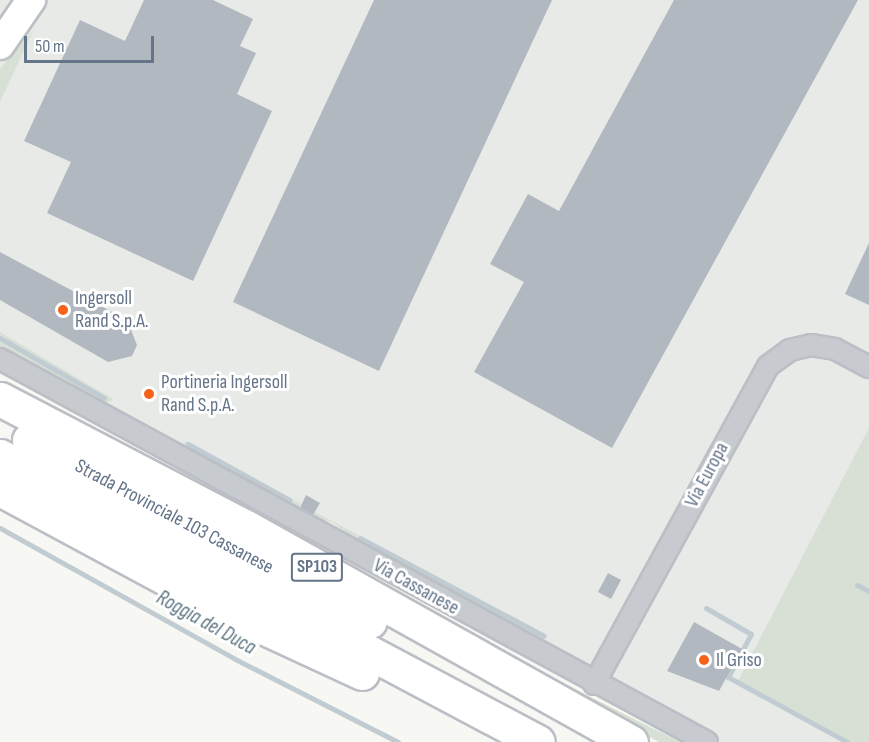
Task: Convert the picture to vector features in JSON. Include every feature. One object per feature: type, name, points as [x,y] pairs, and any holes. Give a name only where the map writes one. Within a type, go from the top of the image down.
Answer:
[{"type":"highway","name":"SP103","points":[[0,399],[246,527],[631,742]]},
{"type":"highway","name":"Strada Provinciale 103 Cassanese","points":[[0,424],[603,742]]},
{"type":"highway","name":"Strada Provinciale 103 Cassanese","points":[[0,456],[538,742]]},
{"type":"highway","points":[[0,489],[215,604],[506,742]]},
{"type":"main road","points":[[0,29],[19,0]]},
{"type":"main road","points":[[0,45],[31,0]]},
{"type":"street","name":"Via Europa","points":[[594,684],[768,366],[787,352],[811,345],[835,349],[869,367]]},
{"type":"street","name":"Via Cassanese","points":[[0,359],[594,684],[707,742]]},
{"type":"shaded area","points":[[0,0],[869,0],[869,742],[716,742],[564,677],[0,371]]},
{"type":"shaded area","points":[[33,31],[0,102],[0,69]]},
{"type":"shaded area","points":[[0,332],[113,400],[102,405],[0,350]]},
{"type":"shaded area","points":[[869,428],[869,742],[846,742],[738,681]]},
{"type":"shaded area","points":[[185,441],[301,504],[299,509],[312,516],[315,512],[547,635],[541,645],[378,556],[332,522],[308,517],[185,449]]},
{"type":"shaded area","points":[[565,684],[680,742],[659,742],[562,691]]},
{"type":"building","points":[[144,0],[213,0],[253,19],[240,46],[256,53],[237,94],[272,111],[193,281],[47,213],[71,162],[24,141],[80,20],[125,41]]},
{"type":"building","points":[[374,0],[552,0],[379,371],[233,302]]},
{"type":"building","points":[[674,0],[858,0],[612,448],[474,372],[524,282],[490,264],[528,194],[559,211]]},
{"type":"building","points":[[869,243],[869,305],[845,294]]},
{"type":"building","name":"Ingersoll Rand S.p.A.","points":[[0,252],[127,320],[137,345],[132,356],[108,362],[0,300]]},
{"type":"building","points":[[306,495],[320,503],[313,515],[300,508]]},
{"type":"building","points":[[608,573],[621,580],[611,599],[598,592]]},
{"type":"building","name":"Il Griso","points":[[694,622],[742,649],[719,691],[667,671]]},
{"type":"waterway","points":[[0,338],[104,398]]},
{"type":"waterway","points":[[188,444],[290,500]]},
{"type":"waterway","name":"Roggia del Duca","points":[[0,528],[235,659],[398,742]]},
{"type":"waterway","points":[[360,538],[544,636]]},
{"type":"waterway","points":[[857,585],[869,591]]},
{"type":"waterway","points":[[706,608],[751,634],[728,677],[847,742]]},
{"type":"place","name":"Ingersoll Rand S.p.A.","points":[[63,310]]},
{"type":"place","name":"Portineria Ingersoll Rand S.p.A.","points":[[149,394]]},
{"type":"place","name":"Il Griso","points":[[704,660]]}]
